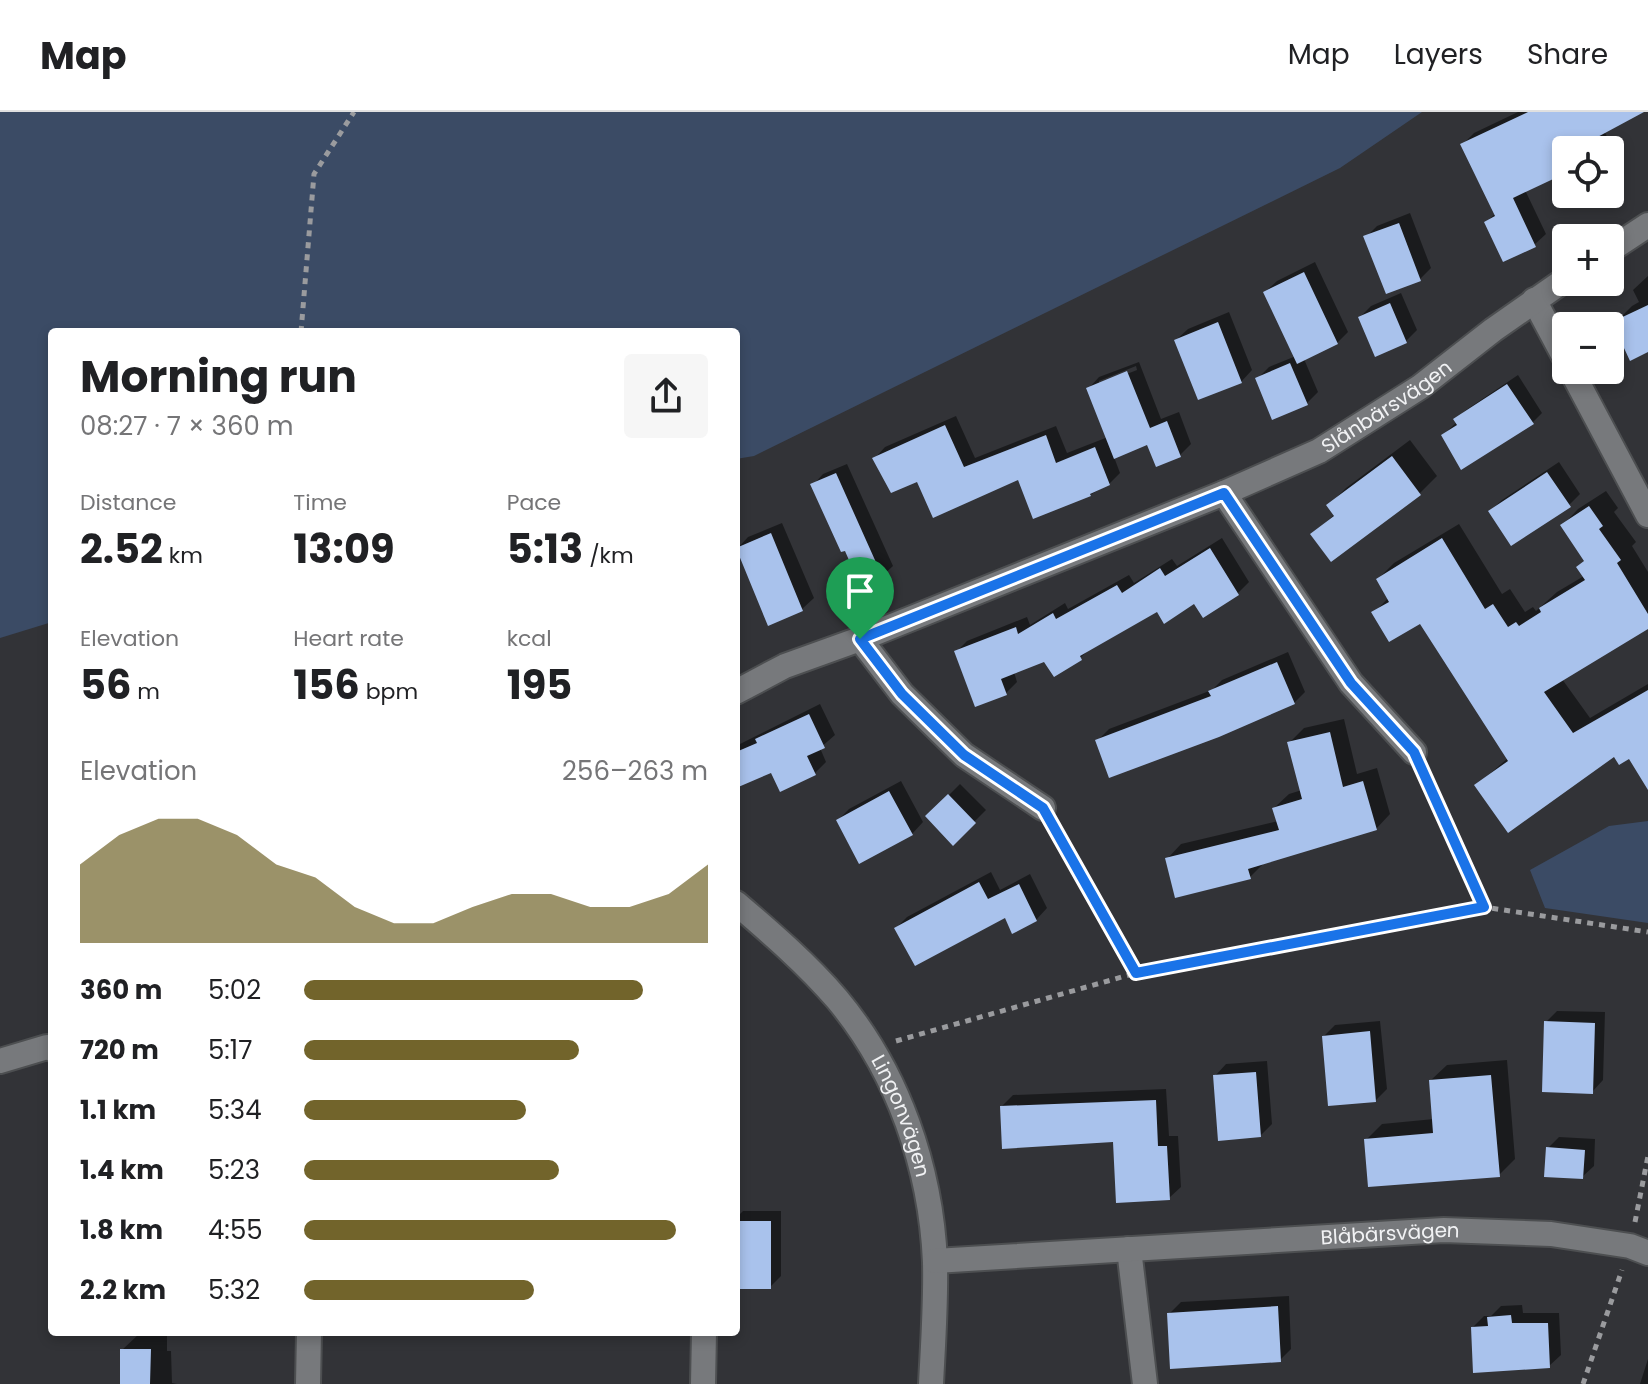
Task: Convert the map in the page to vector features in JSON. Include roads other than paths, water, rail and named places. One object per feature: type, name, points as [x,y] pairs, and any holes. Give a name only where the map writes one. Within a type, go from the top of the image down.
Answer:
[{"type":"street","points":[[1624,241],[1648,225]]},
{"type":"street","name":"Slånbärsvägen","points":[[740,690],[785,666],[1224,493],[1319,451],[1420,387],[1552,288]]},
{"type":"street","points":[[1534,300],[1552,334]]},
{"type":"street","points":[[1578,384],[1648,515]]},
{"type":"street","points":[[1224,493],[1351,683],[1414,752]]},
{"type":"street","points":[[860,639],[902,694],[964,755],[1043,808]]},
{"type":"street","name":"Lingonvägen","points":[[740,907],[793,953],[838,1001],[891,1080],[919,1161],[928,1204],[935,1261],[931,1384]]},
{"type":"street","points":[[0,1061],[48,1047]]},
{"type":"street","name":"Blåbärsvägen","points":[[935,1261],[1444,1230],[1551,1234],[1639,1250]]},
{"type":"street","points":[[1129,1249],[1145,1384]]},
{"type":"street","points":[[308,1384],[309,1336]]},
{"type":"street","points":[[703,1384],[704,1336]]}]
